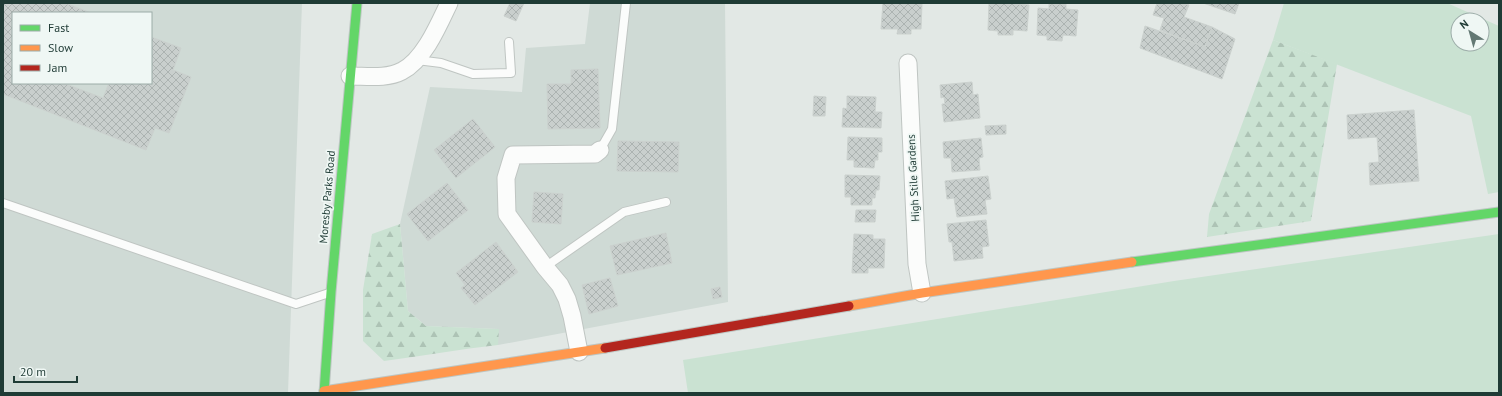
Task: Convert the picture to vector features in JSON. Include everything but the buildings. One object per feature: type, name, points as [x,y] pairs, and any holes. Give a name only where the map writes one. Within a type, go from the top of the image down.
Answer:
[{"type":"street","name":"Moresby Parks Road","points":[[324,392],[331,292],[357,3]]},
{"type":"street","points":[[350,76],[384,76],[402,71],[416,60],[434,36],[449,3]]},
{"type":"street","name":"High Stile Gardens","points":[[908,63],[917,264],[922,293]]},
{"type":"street","points":[[579,352],[568,299],[560,285],[546,268],[508,214],[506,178],[513,155],[595,154],[600,150]]},
{"type":"street","points":[[324,392],[579,352],[922,293],[1184,255],[1499,212]]},
{"type":"lane","points":[[600,150],[612,129],[626,3]]},
{"type":"lane","points":[[416,60],[441,63],[473,74],[511,73],[509,42]]},
{"type":"lane","points":[[546,268],[624,212],[666,202]]},
{"type":"lane","points":[[3,203],[296,304],[331,292]]},
{"type":"shaded area","points":[[3,3],[302,3],[288,393],[3,393]]},
{"type":"shaded area","points":[[590,3],[725,3],[728,302],[498,345],[498,329],[426,326],[408,311],[400,224],[430,87],[522,92],[526,48],[585,44]]},
{"type":"green space","points":[[1284,3],[1447,3],[1467,12],[1450,12],[1450,52],[1490,52],[1490,22],[1499,26],[1499,192],[1488,194],[1471,116],[1273,40]]},
{"type":"green space","points":[[1273,40],[1337,64],[1311,221],[1207,237],[1209,214]]},
{"type":"green space","points":[[400,224],[408,311],[426,326],[499,329],[498,345],[384,361],[363,341],[363,290],[372,234]]},
{"type":"green space","points":[[1499,234],[1499,393],[688,393],[683,360],[1174,281]]},
{"type":"traffic: fast","points":[[324,393],[331,292],[357,3]]},
{"type":"traffic: fast","points":[[1132,262],[1499,212]]},
{"type":"traffic: slow","points":[[849,306],[922,293],[1132,262]]},
{"type":"traffic: slow","points":[[324,391],[605,348]]},
{"type":"traffic: jam","points":[[605,348],[849,306]]}]
